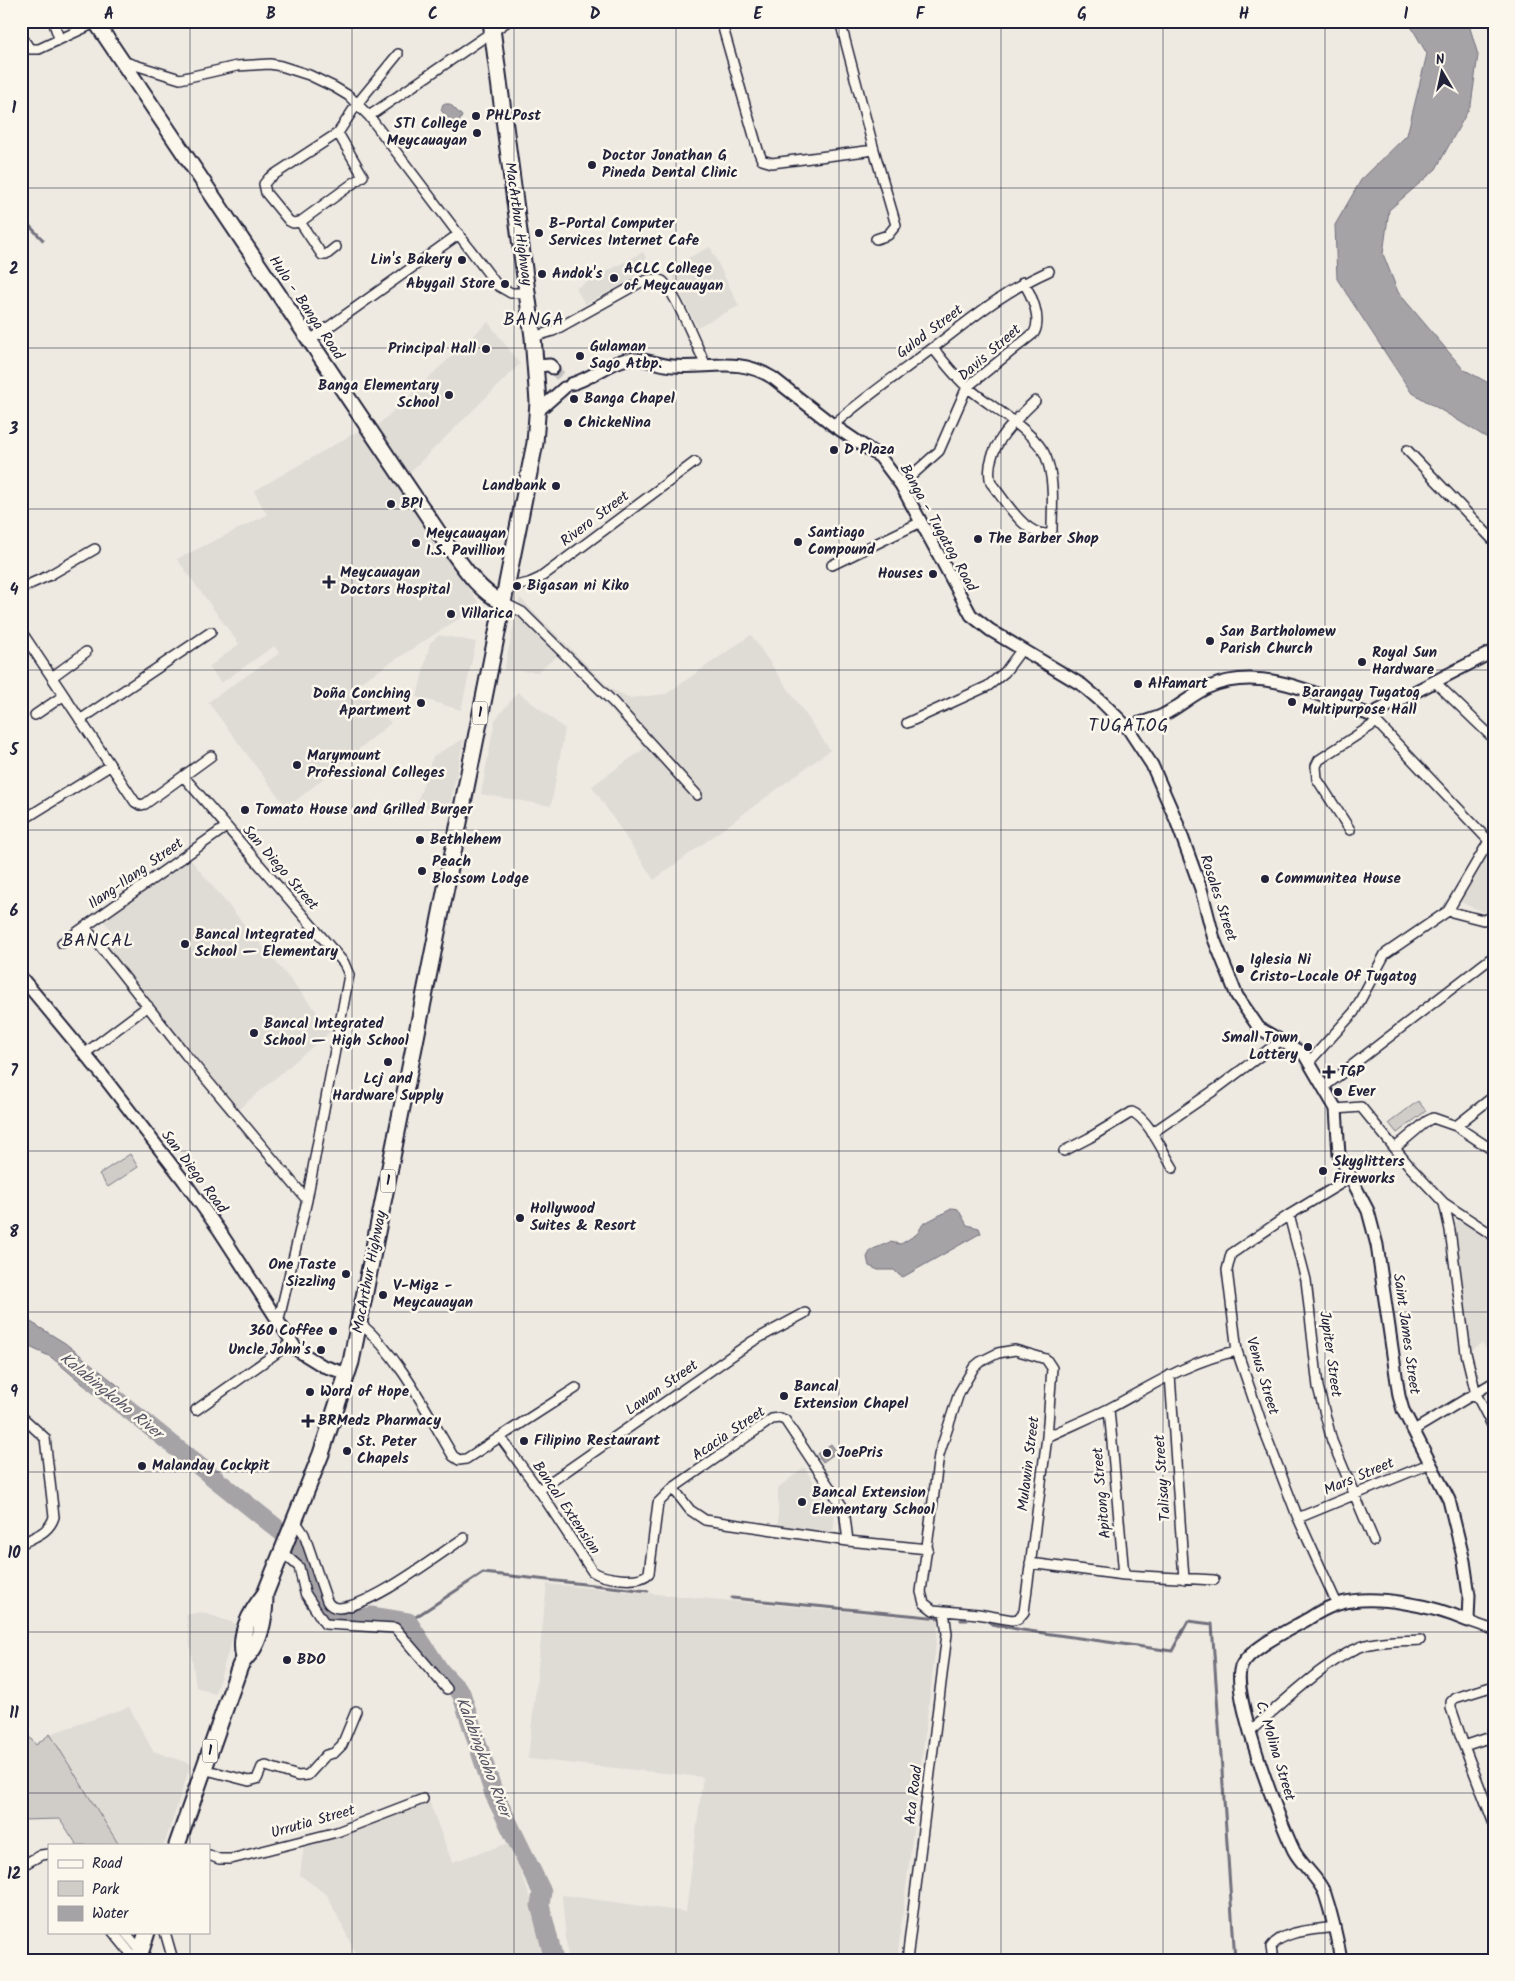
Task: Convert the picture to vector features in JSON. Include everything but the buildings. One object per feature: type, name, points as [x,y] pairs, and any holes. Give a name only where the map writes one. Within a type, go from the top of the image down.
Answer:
[{"type":"highway","name":"MacArthur Highway","points":[[178,1844],[203,1769],[244,1658],[240,1644],[252,1611],[265,1594],[321,1454],[348,1374],[360,1323],[535,443],[537,412],[533,336],[491,26]]},
{"type":"highway","points":[[138,1957],[146,1934]]},
{"type":"main road","name":"Hulo - Banga Road","points":[[95,22],[442,539],[481,587],[493,597],[504,594]]},
{"type":"street","points":[[53,21],[59,38]]},
{"type":"street","points":[[369,116],[491,26],[508,21]]},
{"type":"street","points":[[721,21],[762,160],[772,163],[874,150]]},
{"type":"street","points":[[840,21],[896,225],[888,235],[876,239]]},
{"type":"street","points":[[21,36],[30,49],[39,49],[95,22]]},
{"type":"street","points":[[338,134],[364,176],[300,222],[294,223],[289,221],[266,193],[264,184],[269,178],[338,134],[357,104],[398,54]]},
{"type":"street","points":[[120,61],[180,79],[237,66],[270,64],[321,80],[357,104],[369,116],[500,288],[511,293],[528,292]]},
{"type":"street","points":[[300,222],[322,254],[326,255],[336,247]]},
{"type":"street","points":[[309,341],[459,234]]},
{"type":"street","name":"Gulod Street","points":[[833,425],[864,398],[933,348],[991,302],[1023,282],[1049,271]]},
{"type":"street","points":[[533,336],[553,331],[639,283],[647,280],[658,280],[664,282],[673,295],[706,366]]},
{"type":"street","name":"Davis Street","points":[[900,486],[939,451],[967,387],[1034,333],[1037,327],[1032,298],[1023,282]]},
{"type":"street","points":[[933,348],[949,370],[967,387],[1014,422],[1042,449],[1046,457],[1052,484],[1052,530],[1047,534],[1036,532],[1026,526],[991,483],[989,475],[992,455],[1014,422],[1035,401]]},
{"type":"street","name":"Banga - Tugatog Road","points":[[537,412],[568,386],[630,359],[670,366],[706,366],[732,363],[763,372],[798,395],[833,425],[880,457],[900,486],[971,615],[978,622],[1082,685],[1127,727]]},
{"type":"street","points":[[536,366],[550,365],[553,368]]},
{"type":"street","points":[[1407,450],[1494,541]]},
{"type":"street","name":"Rivero Street","points":[[504,594],[540,578],[695,462]]},
{"type":"street","points":[[832,565],[919,523]]},
{"type":"street","points":[[21,588],[48,576],[95,549]]},
{"type":"street","points":[[504,594],[614,703],[697,795]]},
{"type":"street","points":[[21,631],[135,802],[140,805],[145,804],[211,756]]},
{"type":"street","points":[[80,720],[211,632]]},
{"type":"street","points":[[907,723],[988,686],[1006,672],[1022,649]]},
{"type":"street","points":[[1350,830],[1318,779],[1316,766],[1319,760],[1374,718],[1434,681],[1494,651]]},
{"type":"street","points":[[52,677],[86,652]]},
{"type":"street","points":[[1127,727],[1163,715],[1207,688],[1227,680],[1245,678],[1276,681],[1374,718],[1492,840],[1448,911],[1385,954],[1354,1012],[1309,1062]]},
{"type":"street","points":[[1434,681],[1494,739]]},
{"type":"street","points":[[35,715],[63,696]]},
{"type":"street","name":"Rosales Street","points":[[1127,727],[1152,765],[1166,794],[1201,889],[1214,938],[1237,996],[1259,1028],[1297,1049],[1309,1062],[1336,1109]]},
{"type":"street","points":[[21,821],[110,766]]},
{"type":"street","name":"San Diego Street","points":[[184,777],[344,963],[349,975],[307,1200],[278,1323]]},
{"type":"street","name":"Ilang-Ilang Street","points":[[62,943],[226,826]]},
{"type":"street","points":[[1448,911],[1483,920],[1494,917]]},
{"type":"street","points":[[85,927],[186,1055],[307,1200]]},
{"type":"street","points":[[1324,1087],[1494,956]]},
{"type":"street","name":"San Diego Road","points":[[21,977],[184,1181],[219,1230],[297,1350],[323,1366],[348,1374]]},
{"type":"street","points":[[84,1054],[148,1006]]},
{"type":"street","points":[[1152,1133],[1216,1089],[1280,1041]]},
{"type":"street","points":[[1456,1126],[1494,1096]]},
{"type":"street","points":[[1336,1109],[1361,1107],[1444,1203],[1494,1236]]},
{"type":"street","name":"Saint James Street","points":[[1336,1109],[1339,1155],[1368,1211],[1376,1238],[1398,1396],[1449,1500],[1459,1533],[1469,1595],[1468,1621]]},
{"type":"street","points":[[1064,1151],[1132,1112],[1137,1114],[1152,1133],[1173,1168]]},
{"type":"street","points":[[1395,1148],[1427,1120],[1433,1118],[1456,1126],[1494,1151]]},
{"type":"street","name":"Venus Street","points":[[1337,1604],[1298,1518],[1265,1433],[1237,1351],[1227,1270],[1231,1254],[1289,1215],[1350,1178]]},
{"type":"street","points":[[1444,1203],[1450,1230],[1466,1353],[1476,1394],[1494,1428]]},
{"type":"street","name":"Jupiter Street","points":[[1289,1215],[1306,1280],[1318,1387],[1332,1441],[1353,1495],[1374,1541]]},
{"type":"street","name":"Lawan Street","points":[[539,1490],[754,1341],[805,1313]]},
{"type":"street","points":[[360,1323],[374,1334],[398,1366],[453,1456],[459,1460],[466,1459],[501,1438],[576,1388]]},
{"type":"street","points":[[196,1410],[292,1342]]},
{"type":"street","name":"Mulawin Street","points":[[928,1549],[939,1455],[959,1393],[974,1367],[986,1358],[1015,1350],[1046,1359],[1052,1368],[1047,1437],[1030,1563]]},
{"type":"street","points":[[1047,1437],[1109,1409],[1170,1375],[1217,1355],[1237,1351]]},
{"type":"street","name":"Talisay Street","points":[[1170,1375],[1184,1579]]},
{"type":"street","points":[[1414,1430],[1494,1382]]},
{"type":"street","name":"Apitong Street","points":[[1109,1409],[1124,1575]]},
{"type":"street","points":[[21,1416],[46,1438],[54,1517],[52,1524],[46,1531],[23,1540]]},
{"type":"street","name":"Acacia Street","points":[[673,1488],[772,1419],[779,1418],[785,1420],[844,1509],[848,1541]]},
{"type":"street","name":"Bancal Extension","points":[[501,1438],[539,1490],[592,1571],[601,1576],[637,1580],[645,1578],[649,1573],[658,1503],[673,1488]]},
{"type":"street","name":"Mars Street","points":[[1298,1518],[1431,1463]]},
{"type":"street","points":[[673,1488],[690,1510],[705,1520],[848,1541],[928,1549],[921,1592],[924,1604],[933,1610],[1012,1620],[1018,1619],[1026,1606],[1030,1563],[1124,1575],[1214,1580]]},
{"type":"street","points":[[292,1524],[304,1534],[329,1605],[339,1608],[368,1598],[392,1586],[464,1538]]},
{"type":"street","points":[[282,1548],[299,1568],[305,1592],[325,1624],[395,1628],[447,1689]]},
{"type":"street","name":"C. Molina Street","points":[[1341,1960],[1335,1927],[1324,1892],[1295,1852],[1250,1731],[1239,1677],[1243,1663],[1263,1646],[1337,1604],[1376,1600],[1433,1609],[1468,1621]]},
{"type":"street","name":"Aca Road","points":[[908,1960],[947,1634],[944,1611]]},
{"type":"street","points":[[1468,1621],[1494,1630]]},
{"type":"street","points":[[1250,1731],[1350,1651],[1368,1644],[1420,1640]]},
{"type":"street","points":[[1494,1686],[1455,1698],[1451,1702],[1451,1708],[1464,1746],[1494,1824]]},
{"type":"street","points":[[203,1769],[249,1781],[257,1779],[262,1767],[266,1766],[298,1776],[308,1775],[326,1755],[334,1752],[342,1745],[356,1711]]},
{"type":"street","points":[[1464,1746],[1494,1736]]},
{"type":"street","name":"Urrutia Street","points":[[210,1856],[219,1859],[231,1859],[336,1832],[423,1799]]},
{"type":"street","points":[[21,1866],[41,1855],[48,1854]]},
{"type":"street","points":[[1273,1960],[1271,1947],[1275,1941],[1285,1936],[1335,1927]]},
{"type":"street","points":[[115,1934],[138,1957]]},
{"type":"street","points":[[126,1934],[138,1957]]},
{"type":"street","points":[[166,1934],[173,1960]]},
{"type":"shaded area","points":[[710,247],[739,306],[697,327],[668,268]]},
{"type":"shaded area","name":"ACLC College of Meycauayan","points":[[643,252],[652,269],[585,304],[576,288]]},
{"type":"shaded area","name":"Banga Elementary School","points":[[488,322],[520,364],[409,473],[376,427]]},
{"type":"shaded area","name":"Meycauayan Doctors Hospital","points":[[360,430],[480,605],[356,685],[391,723],[287,808],[208,702],[280,653],[274,646],[221,683],[209,667],[239,644],[177,559],[267,515],[254,491]]},
{"type":"shaded area","points":[[520,598],[611,689],[630,698],[666,694],[751,635],[830,750],[654,880],[592,786],[645,748],[558,652],[543,639],[559,655],[537,672],[504,670]]},
{"type":"shaded area","points":[[439,635],[476,642],[461,710],[417,697],[430,643]]},
{"type":"shaded area","points":[[518,692],[565,729],[551,806],[481,794],[495,720]]},
{"type":"shaded area","points":[[464,739],[448,813],[416,806],[433,756]]},
{"type":"shaded area","points":[[1494,840],[1494,910],[1488,914],[1451,898]]},
{"type":"shaded area","points":[[190,859],[332,1030],[239,1109],[104,949],[118,939],[104,921]]},
{"type":"shaded area","points":[[1463,1218],[1494,1241],[1494,1353],[1491,1355],[1482,1343],[1471,1350],[1452,1225]]},
{"type":"shaded area","name":"Bancal Extension Elementary School","points":[[804,1467],[835,1515],[833,1534],[778,1526],[778,1488]]},
{"type":"shaded area","points":[[547,1584],[939,1620],[897,1960],[568,1960],[562,1895],[686,1912],[703,1777],[528,1759]]},
{"type":"shaded area","points":[[201,1612],[237,1624],[215,1694],[196,1687],[186,1615]]},
{"type":"shaded area","points":[[129,1707],[153,1751],[191,1764],[164,1844],[118,1844],[50,1734]]},
{"type":"shaded area","points":[[429,1801],[452,1862],[509,1843],[540,1922],[549,1960],[359,1960],[327,1895],[300,1875],[304,1846]]},
{"type":"green space","points":[[1418,1101],[1426,1111],[1397,1133],[1389,1123]]},
{"type":"green space","points":[[130,1154],[138,1167],[108,1187],[99,1174]]},
{"type":"green space","points":[[21,1727],[36,1745],[50,1734],[118,1844],[76,1844],[60,1819],[21,1820]]},
{"type":"water","points":[[1408,21],[1468,21],[1478,55],[1471,105],[1436,169],[1389,210],[1383,254],[1398,292],[1463,369],[1494,386],[1494,442],[1411,392],[1337,279],[1335,225],[1361,180],[1407,135],[1427,54]]},
{"type":"water","points":[[443,104],[450,104],[462,116],[459,122],[451,123],[441,110]]},
{"type":"water","points":[[953,1208],[958,1209],[967,1225],[979,1228],[981,1233],[903,1277],[894,1270],[878,1270],[869,1266],[867,1257],[871,1250],[890,1242],[901,1244],[917,1234],[923,1224]]},
{"type":"water","points":[[21,1316],[65,1343],[121,1388],[106,1404],[51,1357],[21,1343]]},
{"type":"water","name":"JoePris","points":[[831,1444],[837,1452],[823,1462],[817,1454]]},
{"type":"waterway","points":[[21,217],[43,240]]},
{"type":"waterway","name":"Kalabingkoho River","points":[[93,1381],[304,1550],[318,1596],[333,1620],[345,1621],[371,1616],[408,1622],[440,1671],[461,1693],[494,1794],[542,1892],[540,1905],[554,1960]]},
{"type":"waterway","points":[[408,1622],[483,1573],[648,1591]]},
{"type":"waterway","points":[[732,1598],[940,1618]]},
{"type":"waterway","points":[[961,1620],[967,1620],[970,1616]]},
{"type":"waterway","points":[[983,1617],[992,1624],[1022,1630],[1172,1651],[1188,1621],[1212,1624],[1235,1960]]},
{"type":"tunnel","points":[[553,368],[568,385]]},
{"type":"place","name":"PHLPost","points":[[476,116]]},
{"type":"place","name":"STI College Meycauayan","points":[[477,133]]},
{"type":"place","name":"Doctor Jonathan G Pineda Dental Clinic","points":[[592,165]]},
{"type":"place","name":"B-Portal Computer Services Internet Cafe","points":[[539,233]]},
{"type":"place","name":"Lin's Bakery","points":[[462,260]]},
{"type":"place","name":"Andok's","points":[[542,274]]},
{"type":"place","name":"ACLC College of Meycauayan","points":[[614,278]]},
{"type":"place","name":"Abygail Store","points":[[505,284]]},
{"type":"place","name":"Principal Hall","points":[[486,349]]},
{"type":"place","name":"Gulaman Sago Atbp.","points":[[580,356]]},
{"type":"place","name":"Banga Elementary School","points":[[449,395]]},
{"type":"place","name":"Banga Chapel","points":[[574,399]]},
{"type":"place","name":"ChickeNina","points":[[568,423]]},
{"type":"place","name":"D Plaza","points":[[834,450]]},
{"type":"place","name":"Landbank","points":[[556,486]]},
{"type":"place","name":"BPI","points":[[391,504]]},
{"type":"place","name":"The Barber Shop","points":[[978,539]]},
{"type":"place","name":"Santiago Compound","points":[[798,542]]},
{"type":"place","name":"Meycauayan I.S. Pavillion","points":[[416,543]]},
{"type":"place","name":"Houses","points":[[933,574]]},
{"type":"place","name":"Meycauayan Doctors Hospital","points":[[329,582]]},
{"type":"place","name":"Bigasan ni Kiko","points":[[517,586]]},
{"type":"place","name":"Villarica","points":[[451,614]]},
{"type":"place","name":"San Bartholomew Parish Church","points":[[1210,641]]},
{"type":"place","name":"Royal Sun Hardware","points":[[1362,662]]},
{"type":"place","name":"Alfamart","points":[[1138,684]]},
{"type":"place","name":"Barangay Tugatog Multipurpose Hall","points":[[1292,702]]},
{"type":"place","name":"Doña Conching Apartment","points":[[421,703]]},
{"type":"place","name":"Marymount Professional Colleges","points":[[297,765]]},
{"type":"place","name":"Tomato House and Grilled Burger","points":[[245,810]]},
{"type":"place","name":"Bethlehem","points":[[420,840]]},
{"type":"place","name":"Peach Blossom Lodge","points":[[422,871]]},
{"type":"place","name":"Communitea House","points":[[1265,879]]},
{"type":"place","name":"Bancal Integrated School — Elementary","points":[[185,944]]},
{"type":"place","name":"Iglesia Ni Cristo-Locale Of Tugatog","points":[[1240,969]]},
{"type":"place","name":"Bancal Integrated School — High School","points":[[254,1033]]},
{"type":"place","name":"Small Town Lottery","points":[[1308,1047]]},
{"type":"place","name":"Lcj and Hardware Supply","points":[[388,1062]]},
{"type":"place","name":"TGP","points":[[1329,1072]]},
{"type":"place","name":"Ever","points":[[1338,1092]]},
{"type":"place","name":"Skyglitters Fireworks","points":[[1323,1171]]},
{"type":"place","name":"Hollywood Suites & Resort","points":[[520,1218]]},
{"type":"place","name":"One Taste Sizzling","points":[[346,1274]]},
{"type":"place","name":"V-Migz - Meycauayan","points":[[383,1295]]},
{"type":"place","name":"360 Coffee","points":[[333,1331]]},
{"type":"place","name":"Uncle John's","points":[[321,1350]]},
{"type":"place","name":"Word of Hope","points":[[310,1392]]},
{"type":"place","name":"Bancal Extension Chapel","points":[[784,1396]]},
{"type":"place","name":"BRMedz Pharmacy","points":[[308,1421]]},
{"type":"place","name":"Filipino Restaurant","points":[[524,1441]]},
{"type":"place","name":"St. Peter Chapels","points":[[347,1451]]},
{"type":"place","name":"JoePris","points":[[827,1453]]},
{"type":"place","name":"Malanday Cockpit","points":[[142,1466]]},
{"type":"place","name":"Bancal Extension Elementary School","points":[[802,1502]]},
{"type":"place","name":"BDO","points":[[287,1660]]},
{"type":"district","name":"BANGA","points":[[534,320]]},
{"type":"district","name":"TUGATOG","points":[[1129,726]]},
{"type":"district","name":"BANCAL","points":[[98,941]]}]
